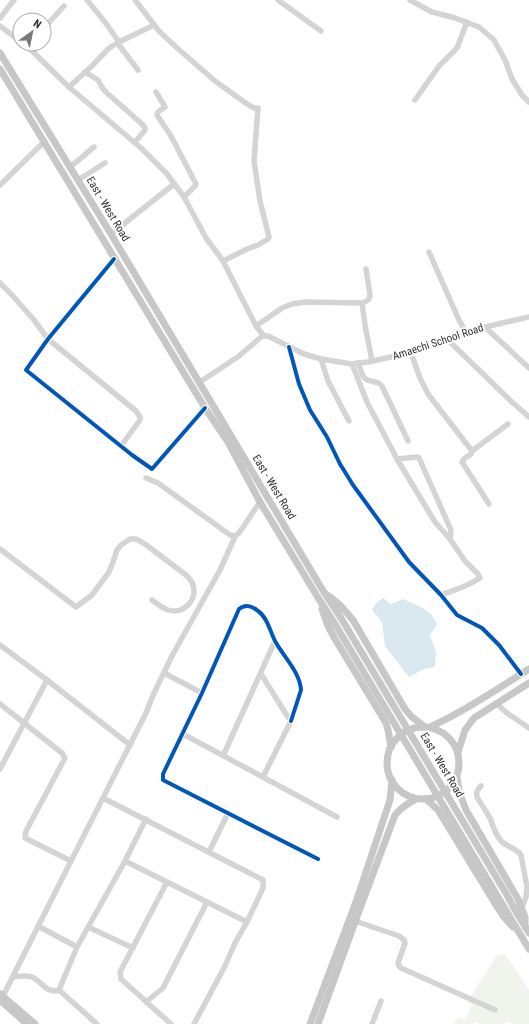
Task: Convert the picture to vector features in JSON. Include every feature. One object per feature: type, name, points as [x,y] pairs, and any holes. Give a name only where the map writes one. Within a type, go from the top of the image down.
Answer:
[{"type":"main road","name":"East - West Road","points":[[0,53],[200,382],[322,589],[341,618],[507,895],[527,931]]},
{"type":"main road","name":"East - West Road","points":[[0,69],[205,408],[228,442],[260,502],[335,624],[529,949]]},
{"type":"main road","points":[[322,589],[341,606],[353,620],[405,709],[412,717],[426,727],[445,734],[454,744],[458,752],[460,765],[457,777],[450,788],[443,794],[436,797],[416,799],[402,792],[395,786],[388,771],[388,756],[391,747],[399,737],[412,729],[426,727],[445,720],[529,669]]},
{"type":"main road","points":[[317,596],[328,626],[335,639],[386,723],[391,747]]},
{"type":"main road","points":[[458,752],[462,736],[474,718],[529,683]]},
{"type":"main road","points":[[457,777],[459,792],[466,810],[522,907],[527,918],[527,931]]},
{"type":"main road","points":[[310,1024],[356,902],[390,800],[392,780]]},
{"type":"main road","points":[[320,1023],[355,921],[395,815],[399,810],[416,799]]},
{"type":"main road","points":[[426,799],[438,810],[445,820],[500,911],[510,924],[518,931]]},
{"type":"main road","points":[[1,997],[27,1024]]},
{"type":"main road","points":[[1,997],[35,1024]]},
{"type":"street","points":[[0,18],[14,0]]},
{"type":"street","points":[[87,0],[105,22],[119,42],[119,45],[138,70]]},
{"type":"street","points":[[135,0],[159,31],[176,47],[215,81],[247,104],[254,108],[258,108],[254,161],[260,201],[269,237],[258,245],[223,261]]},
{"type":"street","points":[[278,0],[321,32]]},
{"type":"street","points":[[287,6],[291,0]]},
{"type":"street","points":[[410,0],[432,12],[467,22],[479,28],[494,40],[505,60],[512,79],[529,102]]},
{"type":"street","points":[[52,19],[64,6]]},
{"type":"street","points":[[415,100],[439,66],[456,48],[467,22]]},
{"type":"street","points":[[69,87],[108,48],[154,25]]},
{"type":"street","points":[[0,26],[12,35]]},
{"type":"street","points":[[34,52],[69,87],[135,142],[167,174],[184,197],[206,238],[223,261],[256,326],[264,336],[239,356],[200,382]]},
{"type":"street","points":[[85,72],[98,80],[102,89],[145,128],[135,142]]},
{"type":"street","points":[[156,92],[165,107],[158,112],[157,115],[196,184],[184,197]]},
{"type":"street","points":[[0,185],[44,142]]},
{"type":"street","points":[[70,166],[94,147]]},
{"type":"street","points":[[78,180],[105,163]]},
{"type":"street","points":[[111,234],[174,184]]},
{"type":"street","points":[[430,252],[459,320],[466,332]]},
{"type":"street","points":[[114,259],[48,339],[26,370],[152,469],[205,408]]},
{"type":"street","points":[[256,326],[282,308],[292,304],[305,302],[362,303],[367,301],[370,297],[366,269]]},
{"type":"street","points":[[0,283],[34,320],[48,339],[136,411],[140,416],[140,420],[121,446]]},
{"type":"street","points":[[362,303],[372,361]]},
{"type":"street","name":"Amaechi School Road","points":[[264,336],[268,336],[304,354],[321,359],[355,364],[411,353],[466,332],[529,318]]},
{"type":"street","points":[[485,327],[529,368]]},
{"type":"street","points":[[447,339],[529,417]]},
{"type":"street","points":[[289,347],[298,384],[310,410],[328,438],[340,464],[353,485],[409,562],[442,595],[457,615],[482,628],[499,646],[521,674]]},
{"type":"street","points":[[411,353],[420,378],[428,394],[472,452]]},
{"type":"street","points":[[321,359],[328,382],[349,421]]},
{"type":"street","points":[[355,364],[367,402],[397,459],[435,522],[480,578],[462,588],[442,595]]},
{"type":"street","points":[[355,364],[366,379],[369,381],[378,382],[382,386],[408,440]]},
{"type":"street","points":[[489,504],[462,462],[472,452],[508,424]]},
{"type":"street","points":[[397,459],[419,458],[452,530],[450,539]]},
{"type":"street","points":[[146,478],[158,483],[230,535],[234,536]]},
{"type":"street","points":[[1,997],[13,977],[72,861],[130,745],[173,654],[220,570],[234,536],[239,533],[260,502]]},
{"type":"street","points":[[0,549],[76,607],[92,595],[104,580],[121,545],[130,539],[136,539],[145,544],[186,575],[194,586],[192,600],[182,610],[168,610],[152,600]]},
{"type":"street","points":[[263,777],[291,721],[301,686],[294,669],[275,641],[259,611],[250,606],[243,606],[239,610],[164,774],[163,780],[318,859]]},
{"type":"street","points":[[223,756],[275,641]]},
{"type":"street","points":[[0,645],[130,745]]},
{"type":"street","points":[[164,673],[202,693]]},
{"type":"street","points":[[261,674],[291,721]]},
{"type":"street","points":[[0,769],[47,680]]},
{"type":"street","points":[[496,703],[507,713],[529,728]]},
{"type":"street","points":[[0,704],[62,753],[65,758],[26,831],[25,838],[72,861]]},
{"type":"street","points":[[182,734],[337,817]]},
{"type":"street","points":[[481,786],[477,790],[477,796],[500,840],[505,845],[519,852],[521,855],[527,887],[526,897],[522,907]]},
{"type":"street","points":[[103,798],[263,880],[263,888],[247,922],[194,1024]]},
{"type":"street","points":[[209,852],[228,813]]},
{"type":"street","points":[[59,990],[77,947],[125,861],[146,819]]},
{"type":"street","points":[[125,861],[247,922]]},
{"type":"street","points":[[168,882],[120,972],[121,979],[171,1024]]},
{"type":"street","points":[[146,1002],[163,988],[207,902]]},
{"type":"street","points":[[355,921],[399,936],[404,940],[405,943],[398,963],[401,968],[495,1010]]},
{"type":"street","points":[[38,926],[77,947]]},
{"type":"street","points":[[88,927],[133,948]]},
{"type":"street","points":[[13,977],[31,976],[46,989],[54,991],[59,990],[97,1024]]},
{"type":"street","points":[[372,1024],[381,1001]]},
{"type":"shaded area","points":[[383,598],[391,604],[403,599],[421,607],[431,614],[437,624],[430,635],[436,653],[435,667],[424,669],[409,677],[385,646],[382,622],[372,610],[376,603]]},
{"type":"shaded area","points":[[505,954],[529,990],[529,1024],[507,1022],[506,1024],[482,1024],[475,1022],[474,1024],[454,1024],[458,1017],[463,1019],[466,1018],[472,1005],[467,1002],[497,955]]},
{"type":"cycle path","points":[[114,259],[48,339],[26,370],[132,455],[152,469],[205,408]]},
{"type":"cycle path","points":[[289,347],[299,384],[310,410],[327,437],[340,464],[353,485],[409,562],[441,595],[457,615],[482,628],[499,645],[521,674]]},
{"type":"cycle path","points":[[291,721],[301,690],[298,677],[291,664],[278,647],[264,617],[251,607],[241,607],[163,774],[163,780],[318,859]]}]
